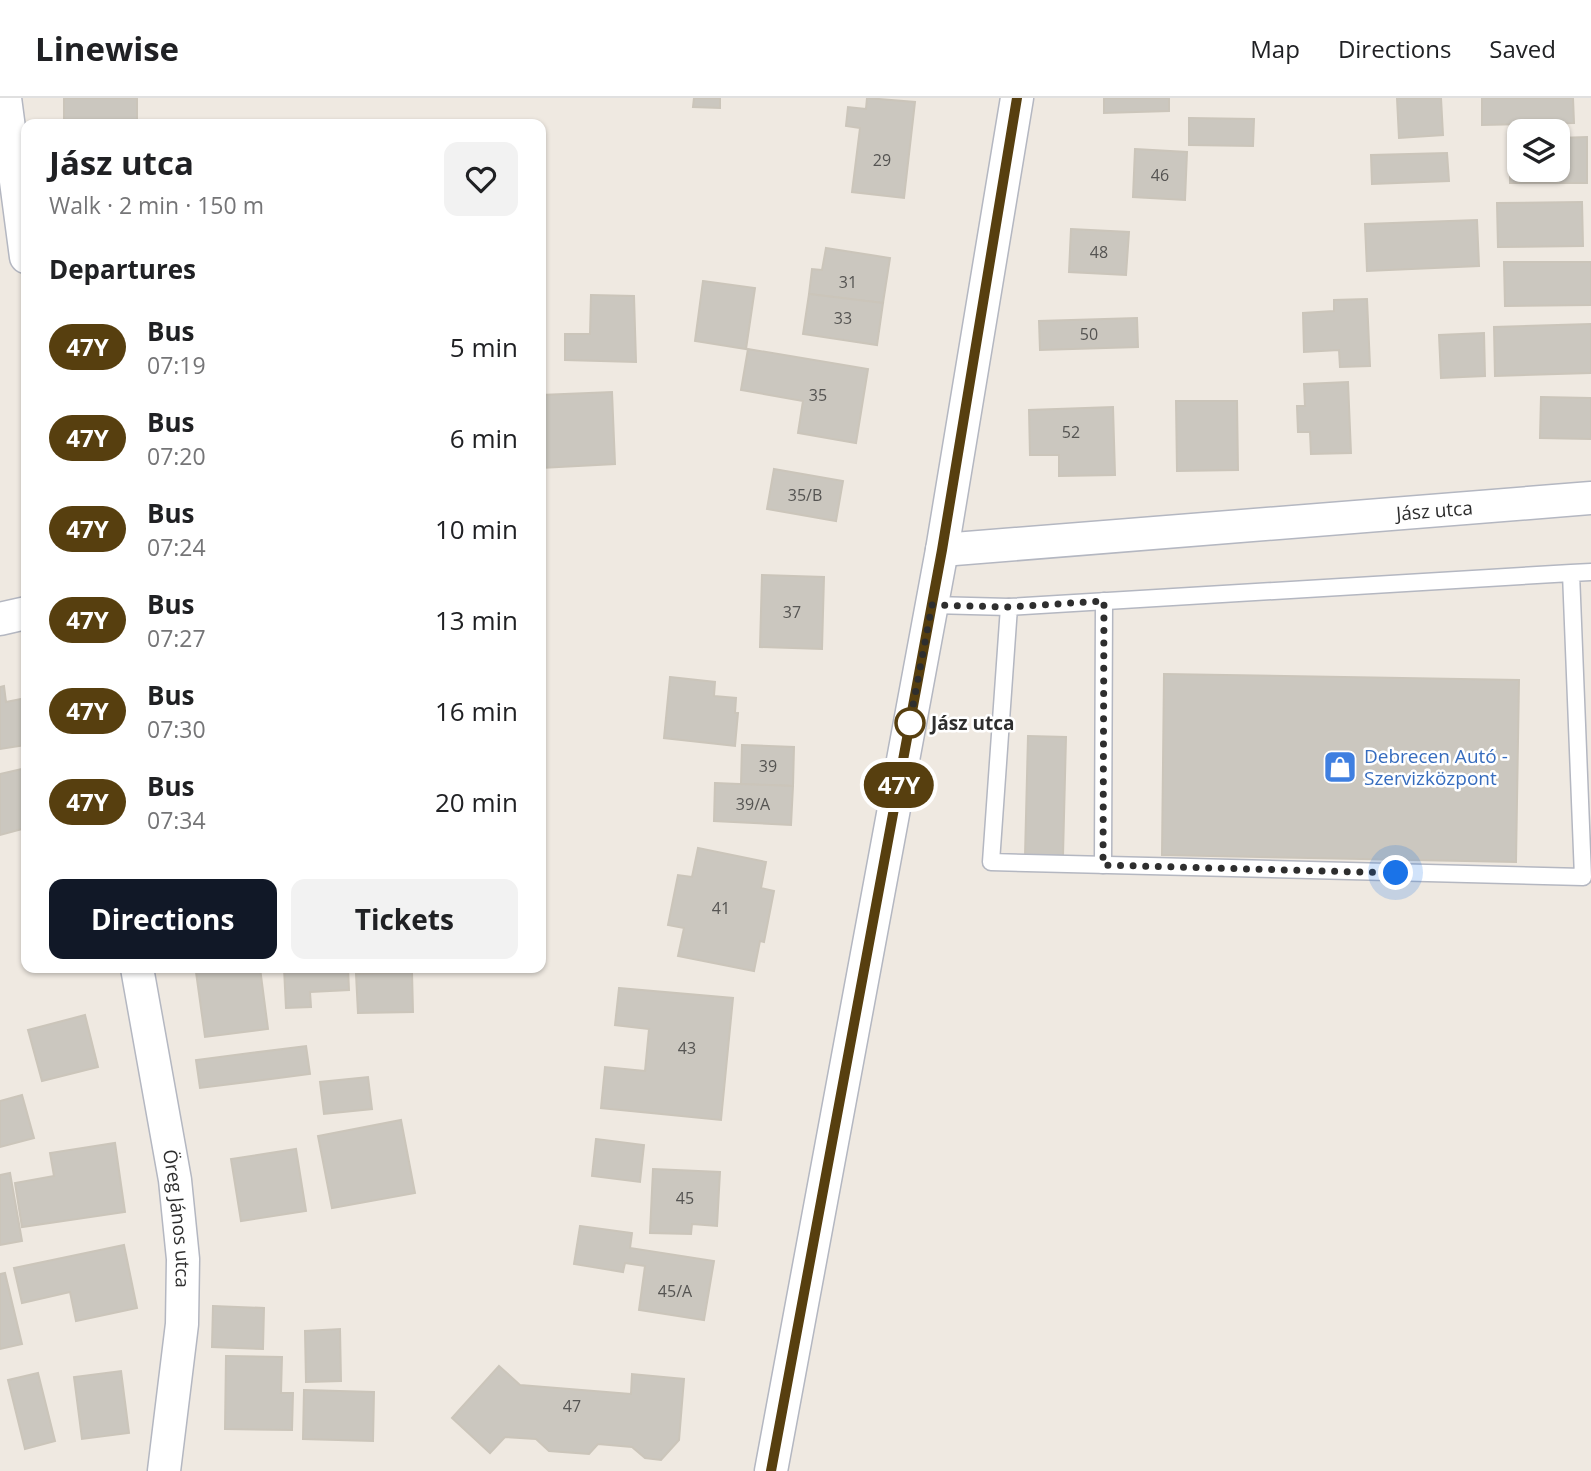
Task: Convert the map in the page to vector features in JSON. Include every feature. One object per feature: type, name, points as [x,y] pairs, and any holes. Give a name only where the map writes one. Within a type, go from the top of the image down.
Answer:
[{"type":"street","points":[[5,98],[21,219]]},
{"type":"street","points":[[771,1471],[942,550],[1017,98]]},
{"type":"street","name":"Jász utca","points":[[942,550],[1591,498]]},
{"type":"street","points":[[0,618],[21,613]]},
{"type":"street","name":"Öreg János utca","points":[[138,973],[175,1180],[183,1259],[182,1324],[164,1471]]},
{"type":"lane","points":[[932,605],[1009,607],[1591,572]]},
{"type":"lane","points":[[1009,607],[991,862],[1583,877],[1571,573]]},
{"type":"lane","points":[[1103,865],[1104,601]]},
{"type":"building","points":[[64,98],[137,98],[137,119],[64,119]]},
{"type":"building","points":[[694,98],[720,98],[720,108],[693,107]]},
{"type":"building","points":[[867,98],[915,102],[904,198],[852,192],[860,128],[846,126],[848,107],[866,109]]},
{"type":"building","points":[[1104,98],[1169,98],[1169,111],[1104,113]]},
{"type":"building","points":[[1397,98],[1441,98],[1443,135],[1399,138]]},
{"type":"building","points":[[1482,98],[1573,98],[1574,123],[1570,123],[1570,119],[1507,119],[1507,124],[1482,125]]},
{"type":"building","points":[[1189,118],[1254,119],[1253,146],[1189,145]]},
{"type":"building","points":[[1587,137],[1587,183],[1510,183],[1570,182],[1570,138]]},
{"type":"building","points":[[1135,149],[1187,152],[1185,200],[1133,197]]},
{"type":"building","points":[[1447,153],[1449,181],[1372,184],[1371,155]]},
{"type":"building","points":[[1582,202],[1583,246],[1498,247],[1497,203]]},
{"type":"building","points":[[1477,220],[1479,266],[1367,271],[1365,224]]},
{"type":"building","points":[[1071,229],[1129,232],[1126,275],[1069,272]]},
{"type":"building","points":[[826,248],[890,258],[883,303],[809,294],[812,269],[822,270]]},
{"type":"building","points":[[1504,262],[1591,262],[1591,305],[1505,306]]},
{"type":"building","points":[[703,281],[755,288],[746,349],[695,341]]},
{"type":"building","points":[[809,294],[883,303],[877,345],[803,334]]},
{"type":"building","points":[[591,295],[634,296],[636,362],[565,360],[565,334],[590,334]]},
{"type":"building","points":[[1367,299],[1370,366],[1340,367],[1339,350],[1304,352],[1303,313],[1334,311],[1334,300]]},
{"type":"building","points":[[1137,318],[1138,347],[1040,350],[1039,321]]},
{"type":"building","points":[[1591,324],[1591,373],[1495,376],[1494,327]]},
{"type":"building","points":[[1484,333],[1485,376],[1441,378],[1439,335]]},
{"type":"building","points":[[748,349],[868,369],[856,443],[798,433],[803,401],[741,390]]},
{"type":"building","points":[[1348,382],[1351,453],[1311,454],[1310,432],[1298,432],[1297,406],[1305,406],[1304,384]]},
{"type":"building","points":[[612,392],[615,464],[546,468],[546,395]]},
{"type":"building","points":[[1541,397],[1591,398],[1591,439],[1540,438]]},
{"type":"building","points":[[1176,401],[1237,401],[1238,470],[1177,471]]},
{"type":"building","points":[[1113,407],[1115,475],[1059,476],[1059,455],[1030,455],[1029,410]]},
{"type":"building","points":[[774,469],[843,481],[836,521],[767,509]]},
{"type":"building","points":[[762,575],[824,577],[822,649],[760,647]]},
{"type":"building","name":"Debrecen Autó - Szervizközpont","points":[[1164,674],[1519,680],[1516,862],[1162,855]]},
{"type":"building","points":[[670,677],[715,682],[714,696],[736,698],[735,713],[738,713],[735,746],[664,738]]},
{"type":"building","points":[[4,686],[6,702],[21,699],[21,746],[0,749],[0,687]]},
{"type":"building","points":[[1028,736],[1066,737],[1063,856],[1025,856]]},
{"type":"building","points":[[742,745],[794,747],[793,786],[741,784]]},
{"type":"building","points":[[21,769],[21,829],[0,835],[0,774]]},
{"type":"building","points":[[715,783],[793,786],[791,825],[714,821]]},
{"type":"building","points":[[698,848],[766,862],[761,888],[774,891],[764,942],[760,941],[754,971],[678,956],[684,928],[668,925],[678,875],[692,877]]},
{"type":"building","points":[[196,973],[261,973],[268,1029],[205,1037]]},
{"type":"building","points":[[284,973],[348,973],[349,990],[310,992],[311,1007],[286,1008]]},
{"type":"building","points":[[412,973],[413,1012],[358,1013],[356,974]]},
{"type":"building","points":[[619,988],[733,998],[721,1120],[601,1108],[605,1067],[645,1071],[649,1029],[615,1025]]},
{"type":"building","points":[[85,1015],[98,1067],[42,1081],[28,1030]]},
{"type":"building","points":[[306,1046],[310,1074],[200,1088],[196,1060]]},
{"type":"building","points":[[368,1077],[372,1109],[324,1114],[320,1082]]},
{"type":"building","points":[[22,1095],[34,1138],[0,1147],[0,1101]]},
{"type":"building","points":[[401,1120],[415,1193],[332,1208],[318,1136]]},
{"type":"building","points":[[596,1139],[644,1145],[640,1182],[592,1176]]},
{"type":"building","points":[[115,1143],[125,1212],[22,1227],[15,1183],[54,1176],[50,1153]]},
{"type":"building","points":[[296,1149],[306,1211],[241,1221],[231,1159]]},
{"type":"building","points":[[653,1169],[720,1172],[717,1226],[692,1224],[691,1234],[650,1233]]},
{"type":"building","points":[[10,1173],[22,1241],[0,1245],[0,1175]]},
{"type":"building","points":[[580,1226],[632,1233],[630,1248],[714,1261],[704,1320],[639,1310],[645,1266],[625,1263],[623,1272],[574,1264]]},
{"type":"building","points":[[124,1245],[137,1308],[76,1321],[70,1292],[22,1303],[14,1268]]},
{"type":"building","points":[[5,1273],[22,1344],[0,1349],[0,1274]]},
{"type":"building","points":[[213,1306],[264,1308],[263,1349],[212,1347]]},
{"type":"building","points":[[340,1329],[341,1381],[306,1382],[305,1331]]},
{"type":"building","points":[[226,1356],[282,1357],[281,1393],[293,1393],[292,1430],[225,1429]]},
{"type":"building","points":[[499,1366],[520,1385],[631,1394],[632,1374],[684,1379],[679,1440],[661,1460],[645,1458],[632,1447],[598,1444],[589,1454],[549,1451],[536,1439],[505,1437],[490,1453],[452,1418]]},
{"type":"building","points":[[121,1371],[129,1433],[82,1439],[74,1377]]},
{"type":"building","points":[[38,1373],[55,1441],[25,1449],[8,1380]]},
{"type":"building","points":[[304,1390],[374,1392],[373,1441],[303,1439]]},
{"type":"bus line","name":"47Y","points":[[771,1471],[942,550],[1017,98]]},
{"type":"place","name":"Jász utca","points":[[910,723]]},
{"type":"place","name":"Debrecen Autó - Szervizközpont","points":[[1340,767]]},
{"type":"route","points":[[910,723],[908,732],[932,605],[1009,607],[1104,601],[1103,865],[1396,873]]}]
